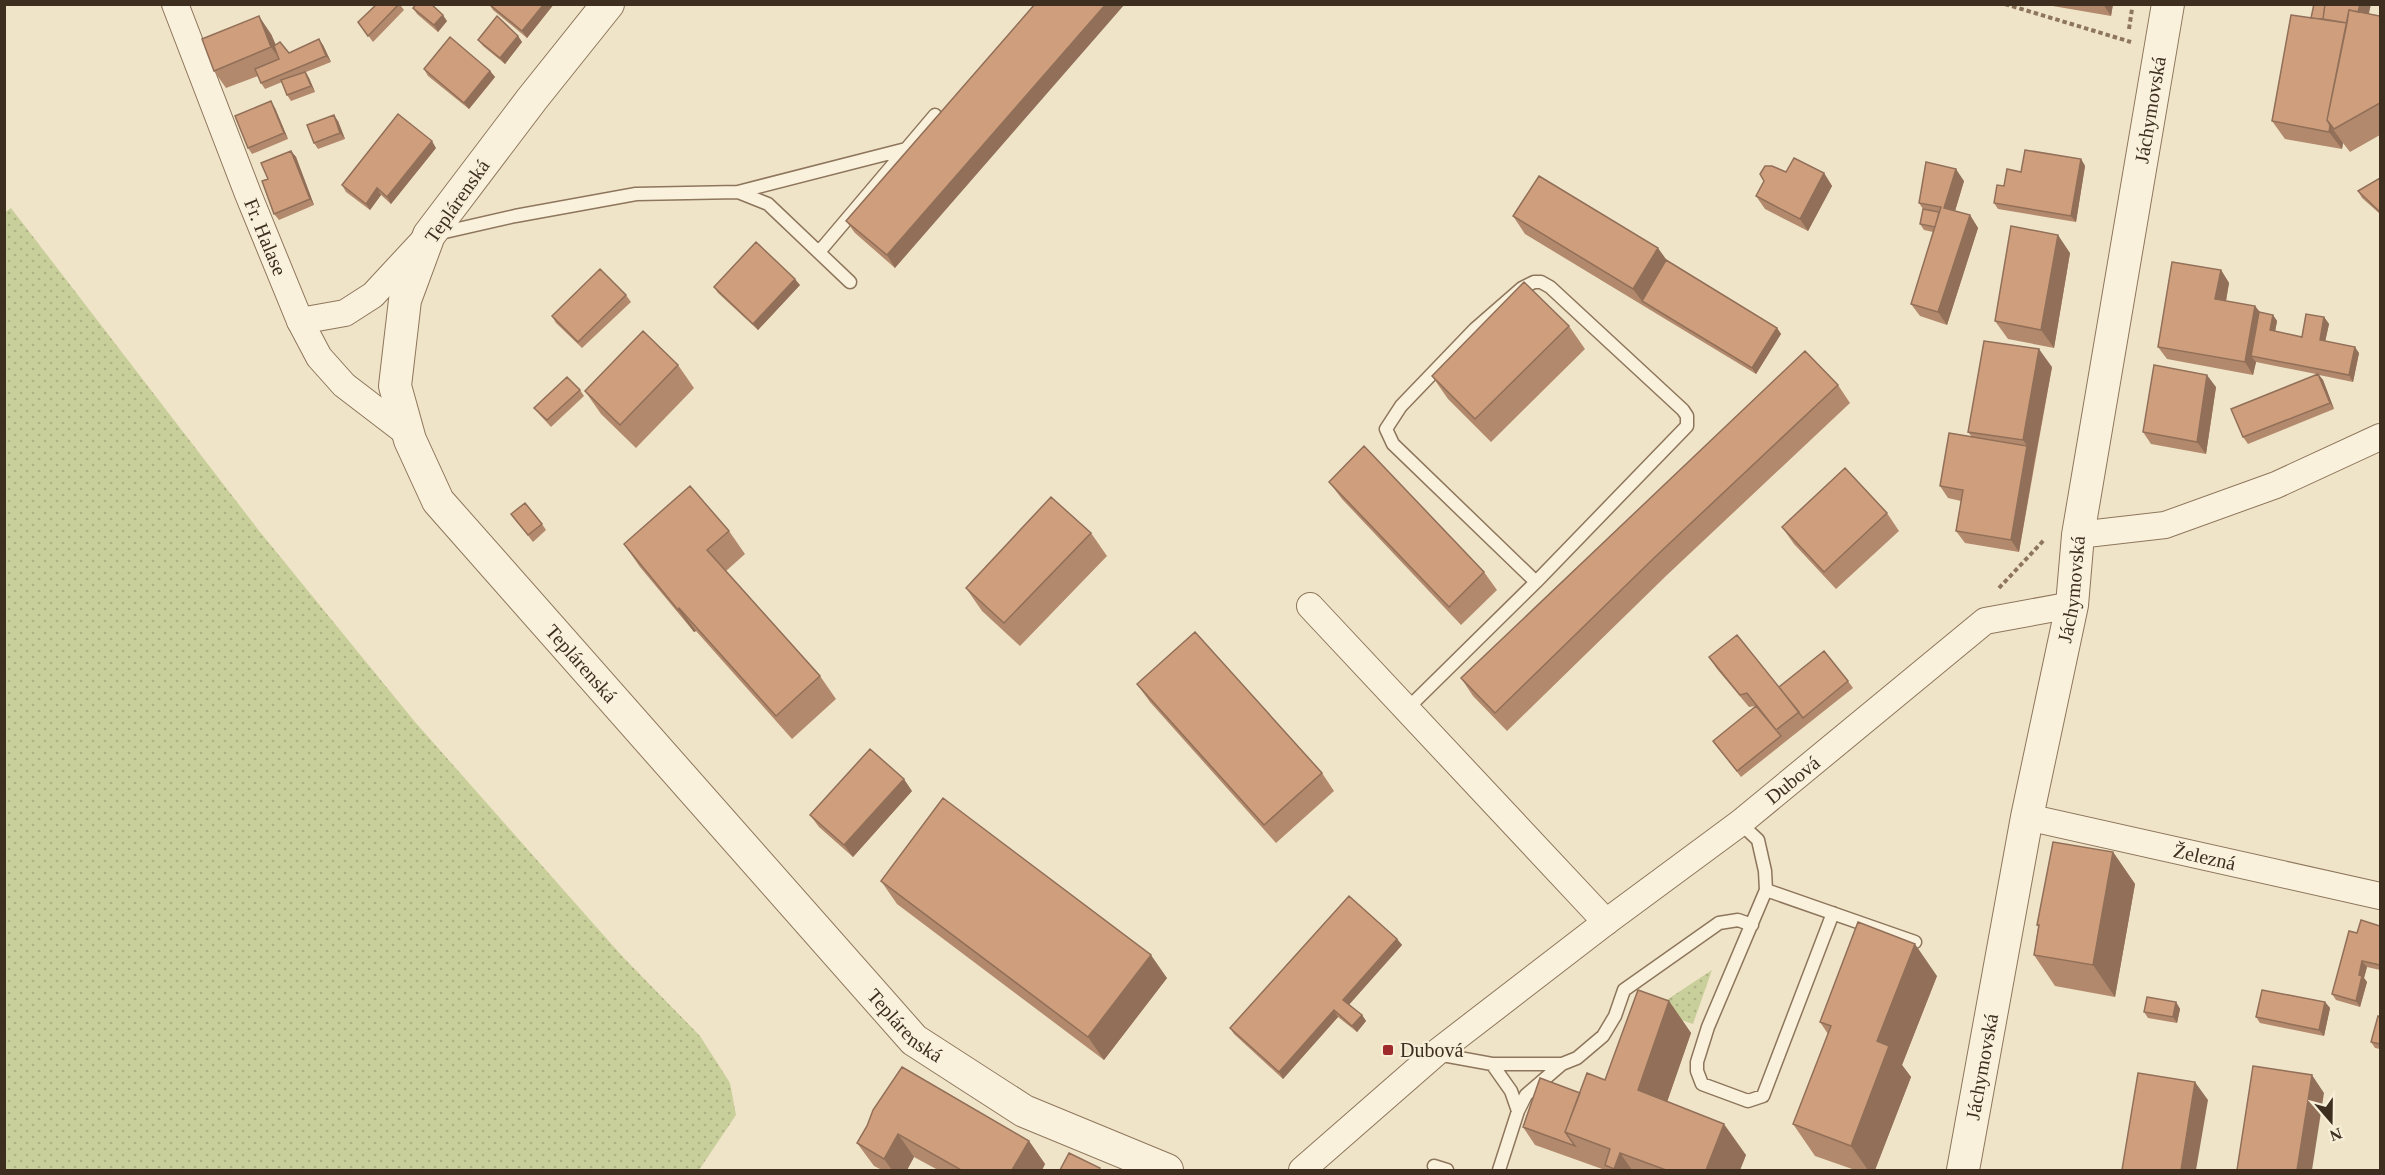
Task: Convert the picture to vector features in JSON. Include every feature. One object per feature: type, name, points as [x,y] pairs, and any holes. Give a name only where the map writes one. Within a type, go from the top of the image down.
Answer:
[{"type":"street","name":"Fr. Halase","points":[[175,4],[248,194],[300,321],[319,357],[344,384],[408,434]]},
{"type":"street","name":"Teplárenská","points":[[608,4],[532,99],[429,235],[405,300],[395,386],[408,434],[438,501],[914,1040],[1024,1111],[1167,1170]]},
{"type":"street","name":"Jáchymovská","points":[[1963,1170],[2027,818],[2072,606],[2078,535],[2168,4]]},
{"type":"street","points":[[300,321],[345,313],[373,295],[429,235]]},
{"type":"street","points":[[2078,535],[2165,525],[2276,485],[2380,436]]},
{"type":"street","points":[[1310,606],[1606,922]]},
{"type":"street","name":"Dubová","points":[[1302,1170],[1436,1053],[1606,922],[1740,823],[1985,621],[2072,606]]},
{"type":"street","name":"Železná","points":[[2027,818],[2380,896]]},
{"type":"lane","points":[[819,252],[935,115]]},
{"type":"lane","points":[[429,235],[515,216],[636,194],[738,192],[906,149]]},
{"type":"lane","points":[[738,192],[768,204],[850,282]]},
{"type":"lane","points":[[1407,709],[1536,582],[1687,426],[1688,416],[1550,287],[1541,282],[1534,282],[1522,288],[1475,329],[1401,406],[1386,429],[1393,444],[1536,582]]},
{"type":"lane","points":[[1740,823],[1758,840],[1766,872],[1766,890],[1708,1027],[1696,1071],[1702,1084],[1748,1101],[1763,1096],[1833,913]]},
{"type":"lane","points":[[1766,890],[1915,942]]},
{"type":"lane","points":[[1498,1170],[1518,1111],[1526,1095],[1562,1064],[1577,1058],[1603,1036],[1615,1016],[1624,990],[1719,923],[1738,920],[1752,925]]},
{"type":"lane","points":[[1436,1053],[1492,1064],[1562,1064]]},
{"type":"lane","points":[[1492,1064],[1511,1091],[1518,1111]]},
{"type":"lane","points":[[1434,1166],[1447,1170]]},
{"type":"path","points":[[2005,4],[2160,50]]},
{"type":"path","points":[[2125,53],[2133,4]]},
{"type":"path","points":[[1990,596],[2044,541],[2046,530]]},
{"type":"green space","points":[[11,208],[260,532],[415,722],[622,956],[700,1036],[730,1083],[736,1115],[699,1170],[5,1170],[4,213]]},
{"type":"green space","points":[[1712,970],[1693,1024],[1654,1011],[1656,1007]]},
{"type":"building","points":[[377,4],[399,4],[368,36],[358,22]]},
{"type":"building","points":[[416,4],[431,4],[443,15],[434,25],[413,8]]},
{"type":"building","points":[[489,4],[544,4],[522,31]]},
{"type":"building","points":[[1035,4],[1106,4],[887,255],[846,221]]},
{"type":"building","points":[[2314,4],[2325,4],[2323,19],[2311,18]]},
{"type":"building","points":[[2325,4],[2360,4],[2358,12],[2349,10],[2347,23],[2323,19]]},
{"type":"building","points":[[2349,10],[2380,16],[2380,103],[2334,129],[2327,120]]},
{"type":"building","points":[[2291,15],[2347,23],[2327,120],[2330,125],[2329,132],[2272,121]]},
{"type":"building","points":[[259,16],[271,47],[214,71],[202,39]]},
{"type":"building","points":[[497,16],[518,36],[500,58],[478,40]]},
{"type":"building","points":[[450,37],[490,71],[464,103],[424,69]]},
{"type":"building","points":[[319,39],[326,56],[261,83],[255,69],[279,59],[274,46],[280,42],[289,53]]},
{"type":"building","points":[[305,72],[311,86],[287,95],[281,80]]},
{"type":"building","points":[[271,101],[284,133],[248,148],[235,116]]},
{"type":"building","points":[[398,114],[432,141],[387,197],[377,188],[366,204],[342,185]]},
{"type":"building","points":[[334,115],[340,133],[314,143],[307,125]]},
{"type":"building","points":[[2025,150],[2081,159],[2071,216],[1994,203],[1997,185],[2004,186],[2007,169],[2021,172]]},
{"type":"building","points":[[291,151],[310,199],[274,214],[262,181],[268,179],[261,163]]},
{"type":"building","points":[[1794,158],[1824,173],[1800,219],[1756,196],[1764,181],[1760,174],[1765,166],[1772,166],[1786,172]]},
{"type":"building","points":[[1926,162],[1956,169],[1944,208],[1970,215],[1938,312],[1911,304],[1941,207],[1919,203]]},
{"type":"building","points":[[1539,176],[1658,248],[1633,289],[1513,216]]},
{"type":"building","points":[[2380,178],[2380,212],[2358,191]]},
{"type":"building","points":[[1923,209],[1939,212],[1935,227],[1920,224]]},
{"type":"building","points":[[2011,226],[2058,235],[2041,330],[1995,321]]},
{"type":"building","points":[[756,242],[795,279],[753,324],[714,287]]},
{"type":"building","points":[[1666,260],[1777,328],[1752,368],[1642,301]]},
{"type":"building","points":[[2172,262],[2221,270],[2215,299],[2255,306],[2245,362],[2158,347]]},
{"type":"building","points":[[600,269],[626,295],[578,342],[552,316]]},
{"type":"building","points":[[1524,282],[1569,326],[1475,419],[1432,376]]},
{"type":"building","points":[[2259,312],[2273,315],[2270,330],[2302,337],[2306,314],[2324,317],[2320,340],[2355,347],[2349,375],[2251,356]]},
{"type":"building","points":[[643,331],[678,365],[620,425],[585,391]]},
{"type":"building","points":[[1984,341],[2039,349],[2023,440],[1968,432]]},
{"type":"building","points":[[1805,351],[1838,385],[1655,557],[1495,713],[1461,678]]},
{"type":"building","points":[[2154,365],[2207,375],[2197,442],[2143,432]]},
{"type":"building","points":[[2318,374],[2330,403],[2243,437],[2231,409]]},
{"type":"building","points":[[567,377],[580,390],[547,420],[534,408]]},
{"type":"building","points":[[1949,433],[2027,446],[2011,540],[1956,531],[1963,490],[1940,486]]},
{"type":"building","points":[[1364,446],[1484,572],[1449,607],[1329,482]]},
{"type":"building","points":[[1845,468],[1887,513],[1824,572],[1782,527]]},
{"type":"building","points":[[690,486],[729,531],[707,550],[820,676],[776,716],[679,608],[678,610],[624,544]]},
{"type":"building","points":[[1051,497],[1091,533],[1004,623],[966,588]]},
{"type":"building","points":[[525,503],[542,524],[528,535],[511,514]]},
{"type":"building","points":[[1195,632],[1322,773],[1264,825],[1137,684]]},
{"type":"building","points":[[1737,635],[1799,712],[1776,730],[1747,693],[1740,695],[1709,657]]},
{"type":"building","points":[[1824,651],[1848,681],[1803,718],[1779,687]]},
{"type":"building","points":[[1756,706],[1781,736],[1737,771],[1713,741]]},
{"type":"building","points":[[870,749],[904,779],[844,845],[810,815]]},
{"type":"building","points":[[943,798],[1151,955],[1088,1037],[881,881]]},
{"type":"building","points":[[2053,842],[2113,852],[2093,965],[2034,955],[2039,925],[2037,925]]},
{"type":"building","points":[[1349,896],[1397,939],[1343,1000],[1362,1015],[1352,1026],[1334,1010],[1279,1072],[1230,1028]]},
{"type":"building","points":[[2361,920],[2380,926],[2380,965],[2362,961],[2359,975],[2362,976],[2356,1001],[2332,994],[2349,931],[2357,933]]},
{"type":"building","points":[[1858,922],[1915,944],[1877,1041],[1889,1046],[1851,1146],[1793,1124],[1831,1026],[1820,1022]]},
{"type":"building","points":[[1638,990],[1669,1001],[1638,1090],[1724,1124],[1706,1170],[1666,1170],[1620,1153],[1614,1169],[1605,1165],[1610,1149],[1565,1132],[1587,1073],[1605,1080]]},
{"type":"building","points":[[2262,990],[2325,1002],[2319,1030],[2256,1017]]},
{"type":"building","points":[[2147,997],[2176,1002],[2173,1017],[2144,1012]]},
{"type":"building","points":[[2378,1016],[2380,1017],[2380,1044],[2371,1042]]},
{"type":"building","points":[[2253,1066],[2312,1075],[2297,1170],[2237,1170]]},
{"type":"building","points":[[902,1067],[1029,1141],[1012,1170],[961,1170],[898,1134],[884,1159],[857,1143],[873,1110]]},
{"type":"building","points":[[2138,1073],[2195,1082],[2181,1170],[2122,1170]]},
{"type":"building","points":[[1540,1078],[1580,1093],[1565,1132],[1575,1146],[1523,1127]]},
{"type":"building","points":[[1069,1153],[1100,1168],[1099,1170],[1060,1170]]},
{"type":"place","name":"Dubová","points":[[1388,1050]]}]
